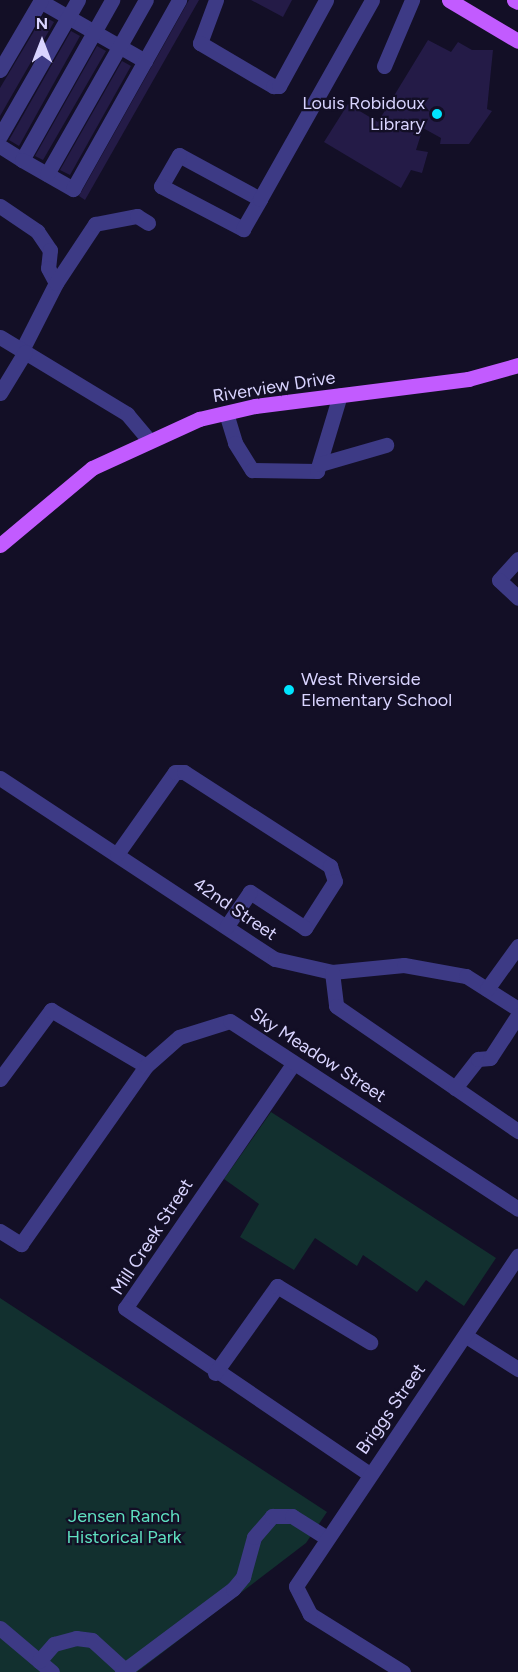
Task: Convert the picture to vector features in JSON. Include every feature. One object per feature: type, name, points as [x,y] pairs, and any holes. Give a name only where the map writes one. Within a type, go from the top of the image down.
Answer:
[{"type":"main road","points":[[449,0],[518,41]]},
{"type":"main road","points":[[514,0],[518,2]]},
{"type":"main road","name":"Riverview Drive","points":[[0,544],[75,480],[148,439],[226,413],[340,395],[468,379],[518,365]]},
{"type":"street","points":[[0,136],[78,0]]},
{"type":"street","points":[[22,160],[112,0]]},
{"type":"street","points":[[47,174],[146,0]]},
{"type":"street","points":[[0,146],[73,189],[179,0]]},
{"type":"street","points":[[216,0],[200,43],[273,86],[279,86],[326,0]]},
{"type":"street","points":[[260,198],[179,155],[161,186],[243,229],[372,0]]},
{"type":"street","points":[[384,66],[412,0]]},
{"type":"street","points":[[0,70],[41,1],[145,61]]},
{"type":"street","points":[[0,206],[37,231],[50,250],[48,268],[56,284]]},
{"type":"street","points":[[0,393],[24,351],[56,284],[94,224],[137,216],[148,223]]},
{"type":"street","points":[[0,337],[126,414],[148,439]]},
{"type":"street","points":[[226,413],[235,443],[252,470],[317,471],[340,395]]},
{"type":"street","points":[[320,464],[386,445]]},
{"type":"street","points":[[518,559],[499,580],[518,598]]},
{"type":"street","points":[[117,854],[175,772],[184,772],[330,866],[335,881],[305,928],[250,892],[226,927]]},
{"type":"street","name":"42nd Street","points":[[0,778],[275,959],[332,972],[404,965],[466,976],[516,1005]]},
{"type":"street","points":[[487,989],[518,946]]},
{"type":"street","points":[[332,972],[336,1006],[518,1131]]},
{"type":"street","points":[[455,1088],[478,1059],[490,1058],[516,1005]]},
{"type":"street","points":[[0,1079],[51,1010],[146,1066]]},
{"type":"street","name":"Sky Meadow Street","points":[[0,1231],[21,1244],[146,1066],[179,1037],[230,1021],[518,1209]]},
{"type":"street","name":"Mill Creek Street","points":[[293,1064],[125,1308],[215,1373],[369,1474]]},
{"type":"street","name":"Briggs Street","points":[[403,1672],[310,1614],[296,1586],[369,1474],[466,1336],[518,1256]]},
{"type":"street","points":[[215,1373],[278,1286],[370,1342]]},
{"type":"street","points":[[466,1336],[518,1369]]},
{"type":"street","points":[[39,1661],[54,1644],[76,1638],[92,1640],[123,1671],[233,1589],[243,1577],[254,1537],[272,1516],[292,1516],[327,1538]]},
{"type":"street","points":[[0,1628],[52,1672]]},
{"type":"green space","points":[[271,1112],[496,1258],[464,1306],[426,1280],[417,1292],[363,1255],[357,1266],[315,1238],[294,1270],[240,1237],[259,1204],[224,1179]]},
{"type":"green space","name":"Jensen Ranch Historical Park","points":[[0,1298],[327,1512],[306,1543],[137,1672],[0,1672]]},
{"type":"building","points":[[189,0],[199,0],[85,200],[79,196]]},
{"type":"building","points":[[251,0],[292,0],[283,17]]},
{"type":"building","points":[[43,16],[54,22],[0,116],[0,88]]},
{"type":"building","points":[[71,31],[80,36],[19,146],[9,140]]},
{"type":"building","name":"Louis Robidoux Library","points":[[428,40],[451,52],[458,42],[472,50],[493,50],[487,109],[492,111],[469,144],[440,144],[441,138],[423,128],[416,150],[428,152],[422,173],[411,170],[401,188],[324,142],[348,104],[378,122]]},
{"type":"building","points":[[97,46],[106,51],[43,160],[35,156]]},
{"type":"building","points":[[122,61],[131,66],[70,175],[60,170]]},
{"type":"place","name":"Louis Robidoux Library","points":[[437,114]]},
{"type":"place","name":"West Riverside Elementary School","points":[[289,690]]}]
